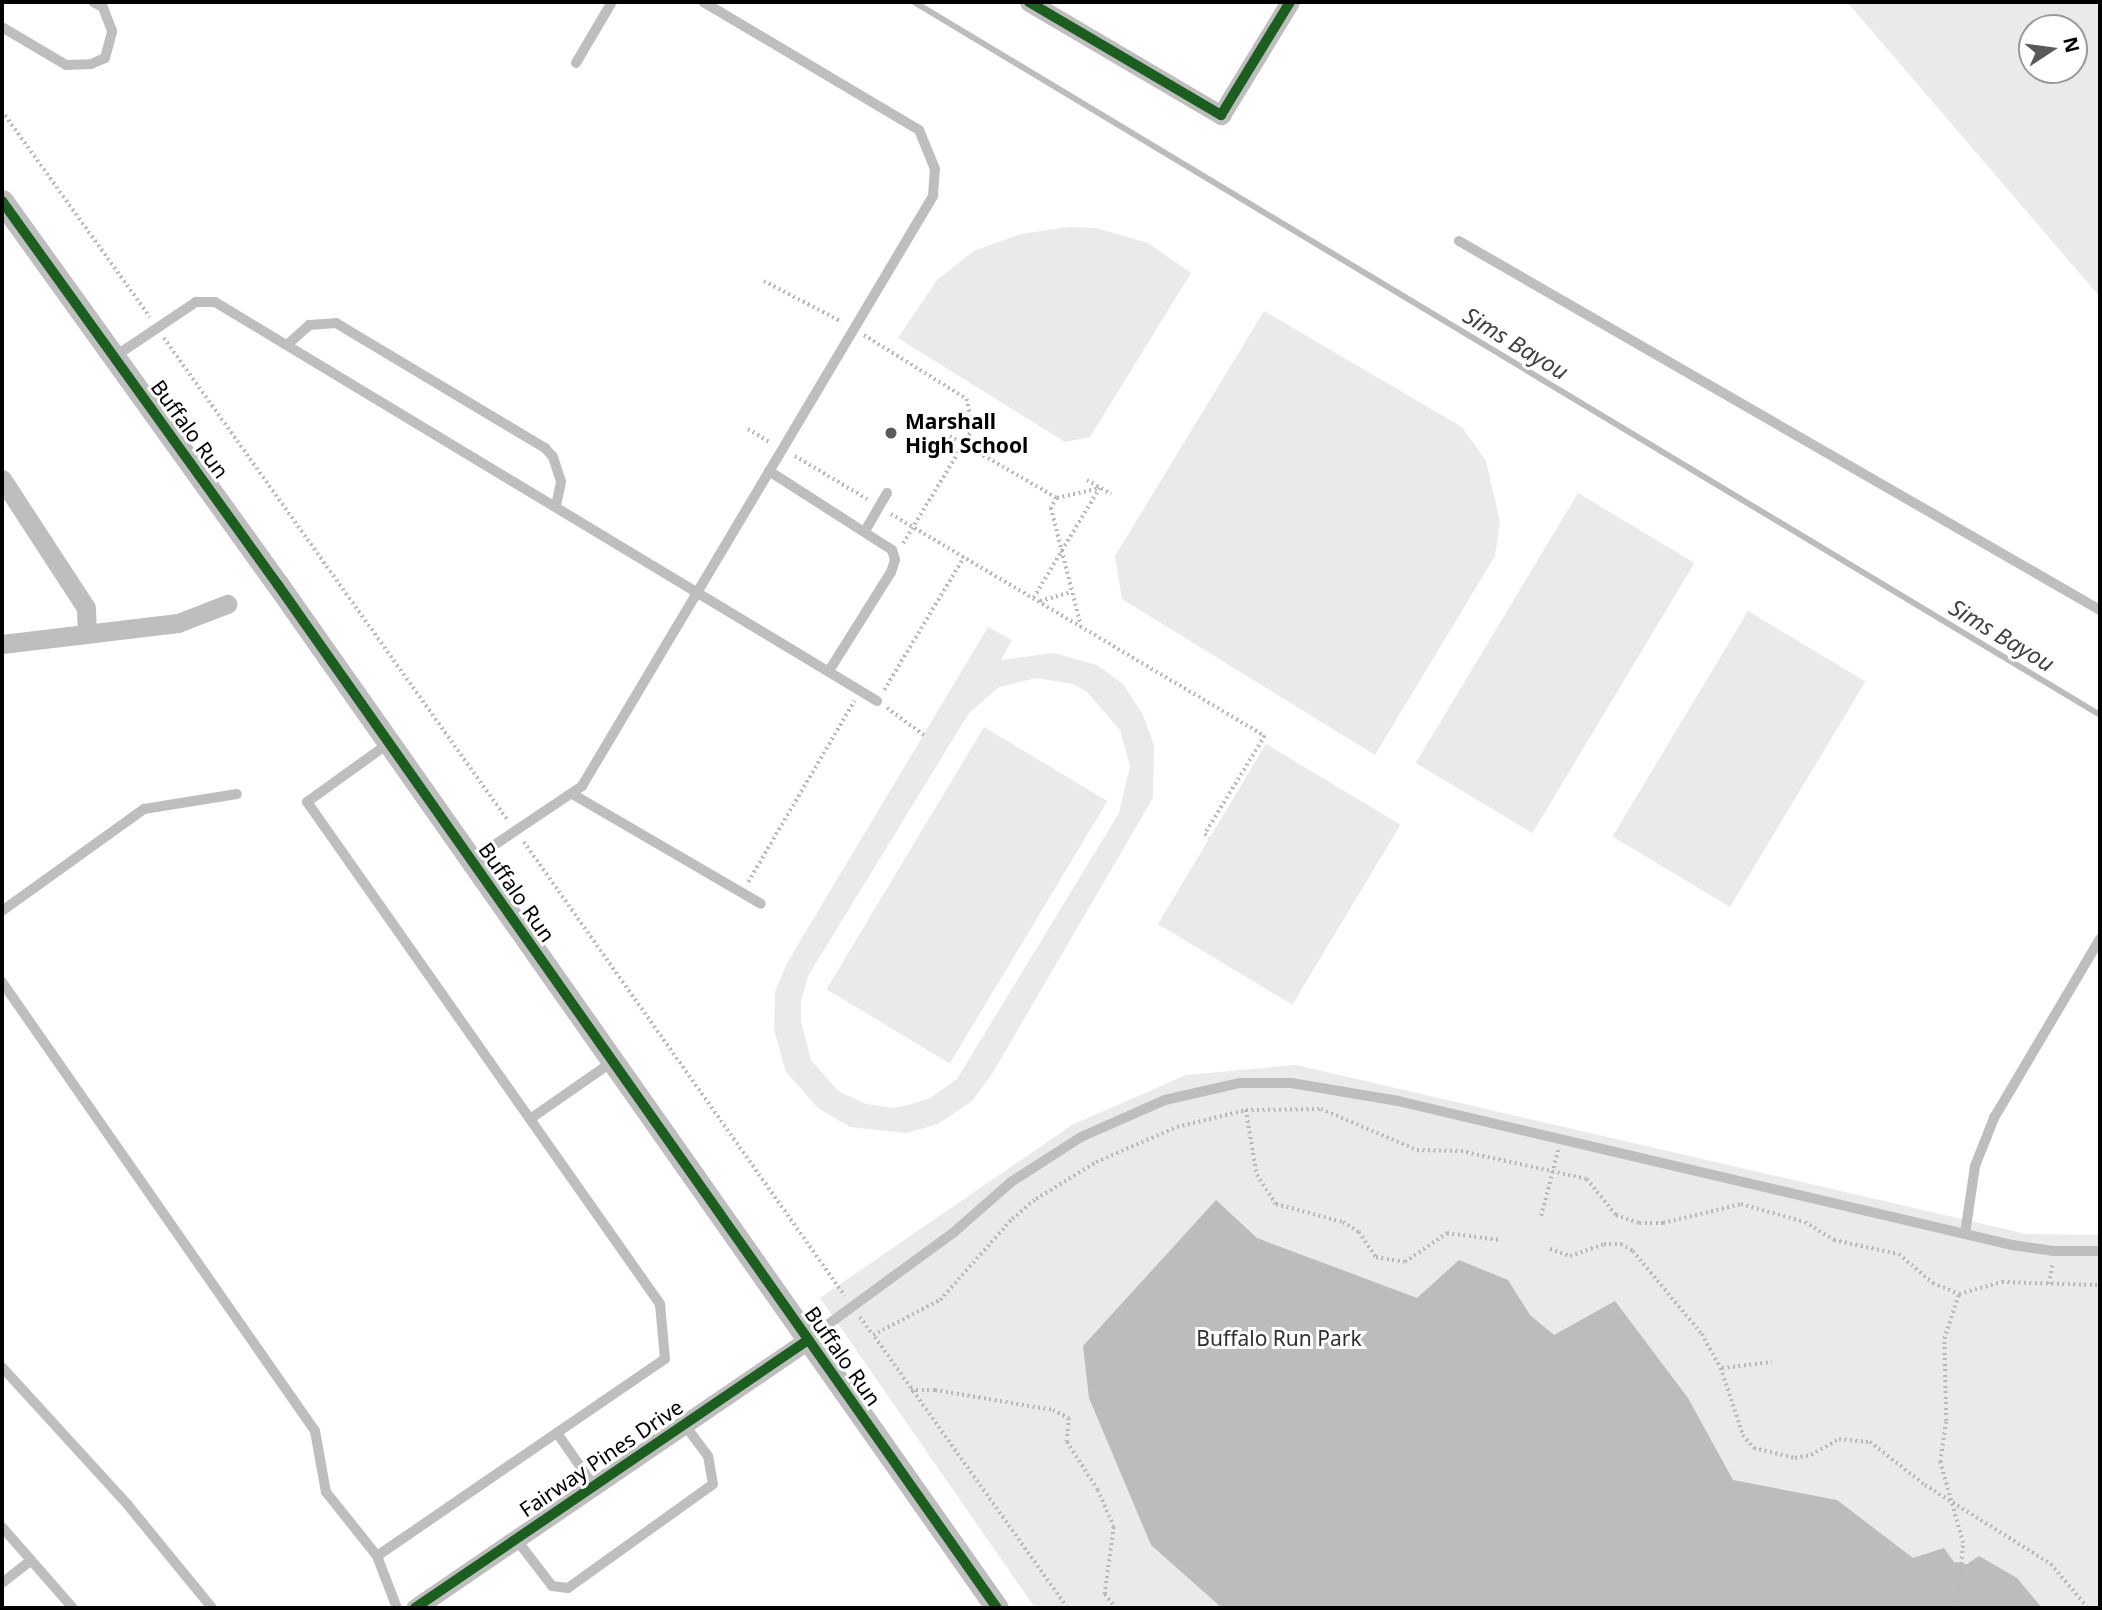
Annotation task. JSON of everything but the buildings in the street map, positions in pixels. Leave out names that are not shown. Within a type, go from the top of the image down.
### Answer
[{"type":"street","points":[[1029,2],[1221,115],[1290,2]]},
{"type":"street","name":"Buffalo Run","points":[[2,201],[389,743],[998,1608]]},
{"type":"street","points":[[2,479],[86,608],[87,633]]},
{"type":"street","points":[[2,645],[178,623],[227,604]]},
{"type":"street","name":"Fairway Pines Drive","points":[[415,1608],[808,1340]]},
{"type":"lane","points":[[2,27],[66,65],[91,64],[105,58],[112,31],[103,7],[96,2]]},
{"type":"lane","points":[[576,63],[612,2]]},
{"type":"lane","points":[[471,860],[574,795],[933,196],[935,169],[927,143],[907,123],[703,2]]},
{"type":"lane","points":[[1459,241],[2100,610]]},
{"type":"lane","points":[[114,358],[157,328],[206,300],[287,345],[556,505],[877,701]]},
{"type":"lane","points":[[287,345],[309,325],[336,323],[533,441],[553,457],[561,482],[556,505]]},
{"type":"lane","points":[[769,471],[892,550],[895,560],[891,572],[829,671]]},
{"type":"lane","points":[[865,531],[887,493]]},
{"type":"lane","points":[[377,1556],[666,1359],[660,1304],[307,802],[389,743]]},
{"type":"lane","points":[[2,911],[144,809],[237,794]]},
{"type":"lane","points":[[574,795],[761,904]]},
{"type":"lane","points":[[1965,1234],[1975,1166],[1994,1118],[2100,939]]},
{"type":"lane","points":[[2,982],[315,1431],[326,1492],[377,1556],[397,1608]]},
{"type":"lane","points":[[530,1119],[613,1062]]},
{"type":"lane","points":[[808,1340],[953,1233],[1011,1182],[1081,1137],[1165,1100],[1240,1083],[1291,1083],[1398,1101],[1965,1234],[2053,1251],[2100,1251]]},
{"type":"lane","points":[[2,1367],[127,1504],[212,1608]]},
{"type":"lane","points":[[516,1539],[552,1586],[568,1588],[713,1484],[708,1457],[684,1424]]},
{"type":"lane","points":[[557,1433],[594,1486]]},
{"type":"lane","points":[[2,1527],[73,1608]]},
{"type":"lane","points":[[2,1583],[30,1560]]},
{"type":"path","points":[[2,111],[1067,1608]]},
{"type":"path","points":[[764,281],[854,329],[967,399],[973,429],[902,546],[892,550]]},
{"type":"path","points":[[748,429],[1265,736],[1205,834],[1209,838]]},
{"type":"path","points":[[950,436],[1057,498],[1100,488]]},
{"type":"path","points":[[1087,480],[1111,494]]},
{"type":"path","points":[[1034,598],[1100,488]]},
{"type":"path","points":[[1057,498],[1051,508],[1081,626]]},
{"type":"path","points":[[924,735],[877,701],[964,557]]},
{"type":"path","points":[[1039,601],[1072,592]]},
{"type":"path","points":[[742,893],[860,690]]},
{"type":"path","points":[[873,1335],[940,1300],[1012,1219],[1096,1162],[1177,1127],[1246,1110],[1321,1109],[1417,1150],[1461,1151],[1587,1179],[1616,1214],[1639,1223],[1663,1223],[1741,1204],[1805,1223],[1834,1240],[1899,1254],[1933,1283],[1959,1294],[2002,1282],[2100,1284]]},
{"type":"path","points":[[1246,1110],[1257,1175],[1276,1204],[1343,1222],[1359,1232],[1376,1256],[1405,1262],[1447,1233],[1500,1240]]},
{"type":"path","points":[[1541,1216],[1560,1139]]},
{"type":"path","points":[[1550,1249],[1570,1256],[1604,1244],[1621,1244],[1633,1251],[1671,1293],[1721,1368],[1743,1434],[1754,1448],[1795,1458],[1811,1455],[1839,1439],[1870,1442],[1924,1485],[2051,1564],[2088,1608]]},
{"type":"path","points":[[2049,1284],[2053,1251]]},
{"type":"path","points":[[1956,1608],[1963,1544],[1940,1462],[1946,1422],[1942,1360],[1944,1339],[1959,1294]]},
{"type":"path","points":[[1721,1368],[1772,1362]]},
{"type":"path","points":[[911,1390],[935,1390],[1053,1410],[1069,1418],[1067,1442],[1098,1490],[1114,1527],[1105,1594],[1116,1608]]},
{"type":"green space","points":[[1847,2],[2100,2],[2100,297]]},
{"type":"green space","points":[[1069,227],[1096,228],[1148,243],[1191,273],[1090,437],[1065,442],[898,338],[937,280],[974,251],[1021,234]]},
{"type":"green space","points":[[1264,311],[1462,427],[1486,461],[1500,522],[1495,556],[1375,755],[1122,599],[1115,556]]},
{"type":"green space","points":[[1578,493],[1695,563],[1532,833],[1416,763]]},
{"type":"green space","points":[[1748,611],[1865,682],[1730,907],[1613,836]]},
{"type":"green space","points":[[988,627],[1012,640],[1001,660],[1054,653],[1097,665],[1123,684],[1143,715],[1154,745],[1153,798],[992,1074],[972,1101],[938,1124],[906,1133],[850,1127],[818,1108],[786,1072],[774,1030],[775,992],[787,963]],"holes":[[[1036,678],[1073,684],[1087,692],[1120,730],[1130,766],[1119,813],[957,1079],[930,1098],[894,1108],[866,1104],[838,1091],[811,1060],[801,1021],[801,1001],[808,976],[969,713],[999,687]]]},
{"type":"green space","points":[[984,727],[1107,801],[950,1063],[826,989]]},
{"type":"green space","points":[[1266,744],[1401,825],[1292,1005],[1158,924]]},
{"type":"green space","name":"Buffalo Run Park","points":[[1296,1065],[2026,1234],[2100,1235],[2100,1608],[1035,1608],[820,1298],[1072,1125],[1186,1075]]},
{"type":"shaded area","points":[[1216,1200],[1257,1238],[1417,1298],[1459,1260],[1508,1280],[1530,1315],[1554,1335],[1615,1301],[1688,1398],[1733,1480],[1837,1500],[1913,1558],[1944,1548],[1954,1562],[1967,1564],[1979,1556],[2017,1578],[2042,1608],[1222,1608],[1151,1545],[1089,1398],[1083,1346]]},
{"type":"waterway","name":"Sims Bayou","points":[[914,2],[2100,715]]},
{"type":"cycle path","points":[[1029,2],[1221,115],[1290,2]]},
{"type":"cycle path","points":[[2,201],[278,585],[997,1608]]},
{"type":"cycle path","points":[[415,1608],[808,1340]]},
{"type":"place","name":"Marshall High School","points":[[891,433]]}]
